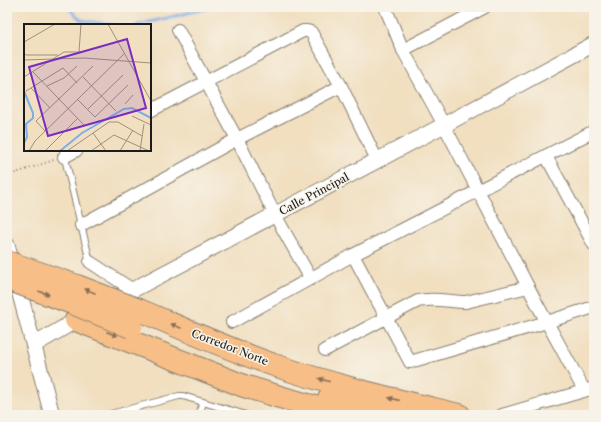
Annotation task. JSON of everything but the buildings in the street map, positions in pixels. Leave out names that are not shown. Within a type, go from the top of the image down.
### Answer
[{"type":"highway","name":"Corredor Norte","points":[[7,262],[77,286],[189,351],[271,382],[387,415]]},
{"type":"highway","name":"Corredor Norte","points":[[7,279],[72,303],[135,319]]},
{"type":"highway","points":[[76,320],[244,386],[280,397],[355,405]]},
{"type":"highway","name":"Corredor Norte","points":[[355,405],[459,415]]},
{"type":"street","points":[[385,7],[403,50],[444,125],[528,287],[547,322],[589,389],[502,415]]},
{"type":"street","points":[[403,50],[485,7]]},
{"type":"street","points":[[178,30],[237,139],[275,215],[311,279]]},
{"type":"street","points":[[151,110],[307,30],[311,32],[341,86],[377,160]]},
{"type":"street","name":"Calle Principal","points":[[34,345],[76,320],[594,44]]},
{"type":"street","points":[[81,225],[237,139],[341,86]]},
{"type":"street","points":[[232,322],[353,255],[594,131]]},
{"type":"street","points":[[546,156],[594,245]]},
{"type":"street","points":[[7,245],[52,415]]},
{"type":"street","points":[[353,255],[410,362],[594,307]]},
{"type":"street","points":[[90,262],[134,290]]},
{"type":"street","points":[[325,350],[418,301],[426,299],[466,302],[528,287]]},
{"type":"lane","points":[[64,153],[90,262]]},
{"type":"lane","points":[[107,415],[179,396],[246,415]]},
{"type":"lane","points":[[199,415],[202,402]]},
{"type":"path","points":[[7,176],[64,153]]},
{"type":"waterway","points":[[67,7],[81,20],[107,24]]},
{"type":"waterway","points":[[141,24],[213,7]]}]
